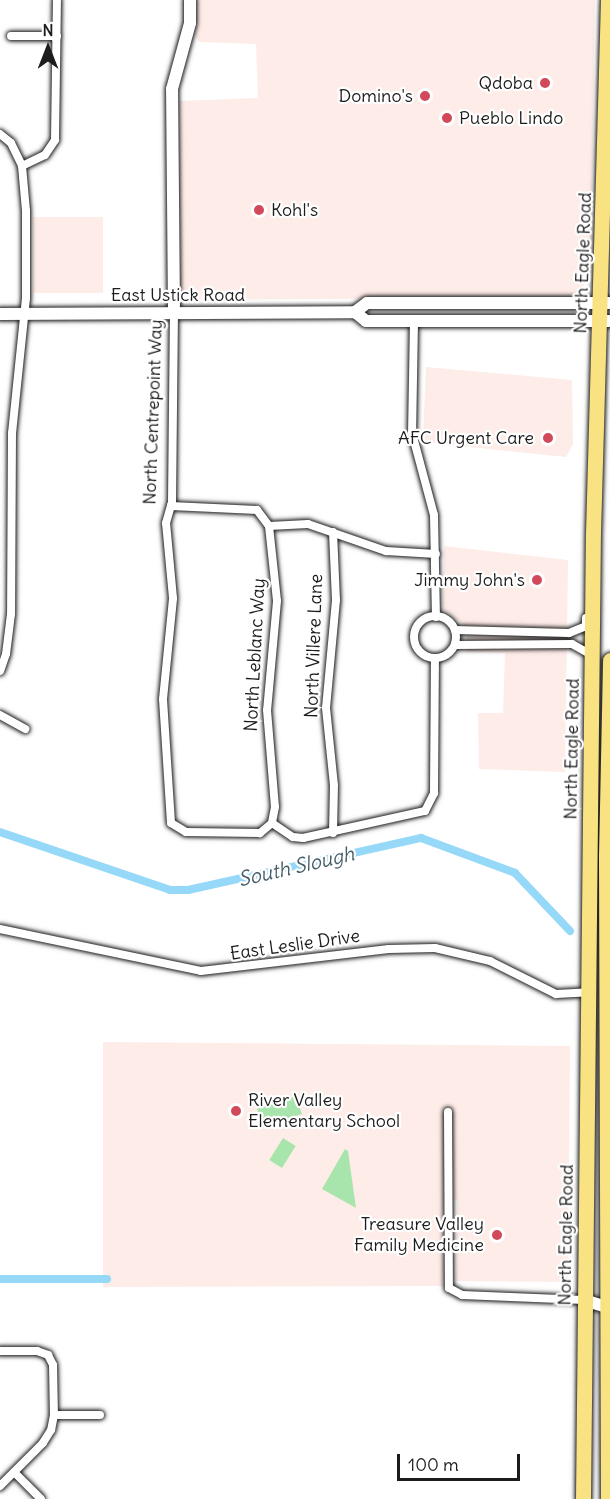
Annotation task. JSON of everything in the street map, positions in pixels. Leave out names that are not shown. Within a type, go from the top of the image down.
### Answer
[{"type":"highway","name":"North Eagle Road","points":[[583,1499],[591,733],[594,656],[593,533],[605,321],[608,0]]},
{"type":"highway","points":[[594,656],[600,660],[600,717],[608,722]]},
{"type":"highway","name":"North Eagle Road","points":[[608,1499],[606,855],[610,660]]},
{"type":"highway","points":[[591,733],[600,744],[599,846],[606,855]]},
{"type":"main road","name":"North Centrepoint Way","points":[[174,313],[172,89],[190,23],[189,0]]},
{"type":"main road","name":"East Ustick Road","points":[[0,314],[355,312],[367,303],[605,303]]},
{"type":"main road","name":"East Ustick Road","points":[[355,312],[366,321],[605,321]]},
{"type":"main road","points":[[584,1300],[609,1304]]},
{"type":"street","points":[[22,166],[45,154],[55,140],[57,0]]},
{"type":"street","points":[[11,36],[57,36]]},
{"type":"street","points":[[0,134],[11,143],[22,166],[26,211],[26,314],[12,433],[11,614],[6,654],[0,671]]},
{"type":"street","name":"North Centrepoint Way","points":[[174,313],[171,506],[165,540],[173,598],[163,710],[173,826],[186,832],[260,833],[272,823]]},
{"type":"street","points":[[414,321],[412,433],[434,515],[436,616]]},
{"type":"street","points":[[171,506],[257,510],[269,526],[308,524],[387,551],[436,554]]},
{"type":"street","name":"North Leblanc Way","points":[[269,526],[277,601],[267,710],[275,807],[272,823]]},
{"type":"street","name":"North Villere Lane","points":[[333,532],[336,610],[326,708],[334,785],[333,833]]},
{"type":"street","points":[[455,630],[579,631],[586,626],[586,552],[593,533]]},
{"type":"street","points":[[436,616],[450,622],[455,630],[455,645],[448,654],[435,658],[418,650],[414,636],[419,623],[436,616]]},
{"type":"street","points":[[455,645],[572,644],[594,656]]},
{"type":"street","points":[[272,823],[293,837],[333,833],[404,818],[430,806],[434,793],[435,658]]},
{"type":"street","points":[[0,715],[25,729]]},
{"type":"street","name":"East Leslie Drive","points":[[0,929],[201,971],[389,949],[435,948],[490,961],[556,994],[589,992]]},
{"type":"street","points":[[448,1112],[449,1288],[462,1295],[584,1300]]},
{"type":"street","points":[[0,1351],[37,1351],[48,1355],[53,1365],[54,1415],[51,1430],[43,1443],[0,1486]]},
{"type":"street","points":[[54,1415],[100,1415]]},
{"type":"street","points":[[14,1472],[41,1499]]},
{"type":"shaded area","points":[[197,0],[595,0],[591,275],[575,297],[189,300],[181,289],[179,101],[258,98],[256,44],[199,42],[195,36]]},
{"type":"shaded area","points":[[33,217],[103,217],[103,293],[33,293]]},
{"type":"shaded area","points":[[426,367],[572,380],[573,444],[566,457],[423,442]]},
{"type":"shaded area","points":[[444,546],[568,560],[565,772],[479,769],[478,713],[503,713],[505,653],[467,652],[467,627],[443,609]]},
{"type":"shaded area","name":"River Valley Elementary School","points":[[103,1042],[570,1046],[568,1282],[456,1281],[457,1200],[443,1199],[442,1286],[103,1287]]},
{"type":"green space","points":[[296,1096],[302,1114],[263,1127],[257,1109]]},
{"type":"green space","points":[[283,1138],[296,1146],[282,1168],[269,1160]]},
{"type":"green space","points":[[345,1149],[348,1151],[356,1208],[322,1189]]},
{"type":"waterway","name":"South Slough","points":[[0,832],[170,890],[188,890],[421,838],[515,873],[570,931]]},
{"type":"waterway","points":[[0,1279],[107,1279]]},
{"type":"place","name":"Qdoba","points":[[545,83]]},
{"type":"place","name":"Domino's","points":[[425,96]]},
{"type":"place","name":"Pueblo Lindo","points":[[447,118]]},
{"type":"place","name":"Kohl's","points":[[259,210]]},
{"type":"place","name":"AFC Urgent Care","points":[[548,438]]},
{"type":"place","name":"Jimmy John's","points":[[537,580]]},
{"type":"place","name":"River Valley Elementary School","points":[[236,1111]]},
{"type":"place","name":"Treasure Valley Family Medicine","points":[[497,1235]]}]
